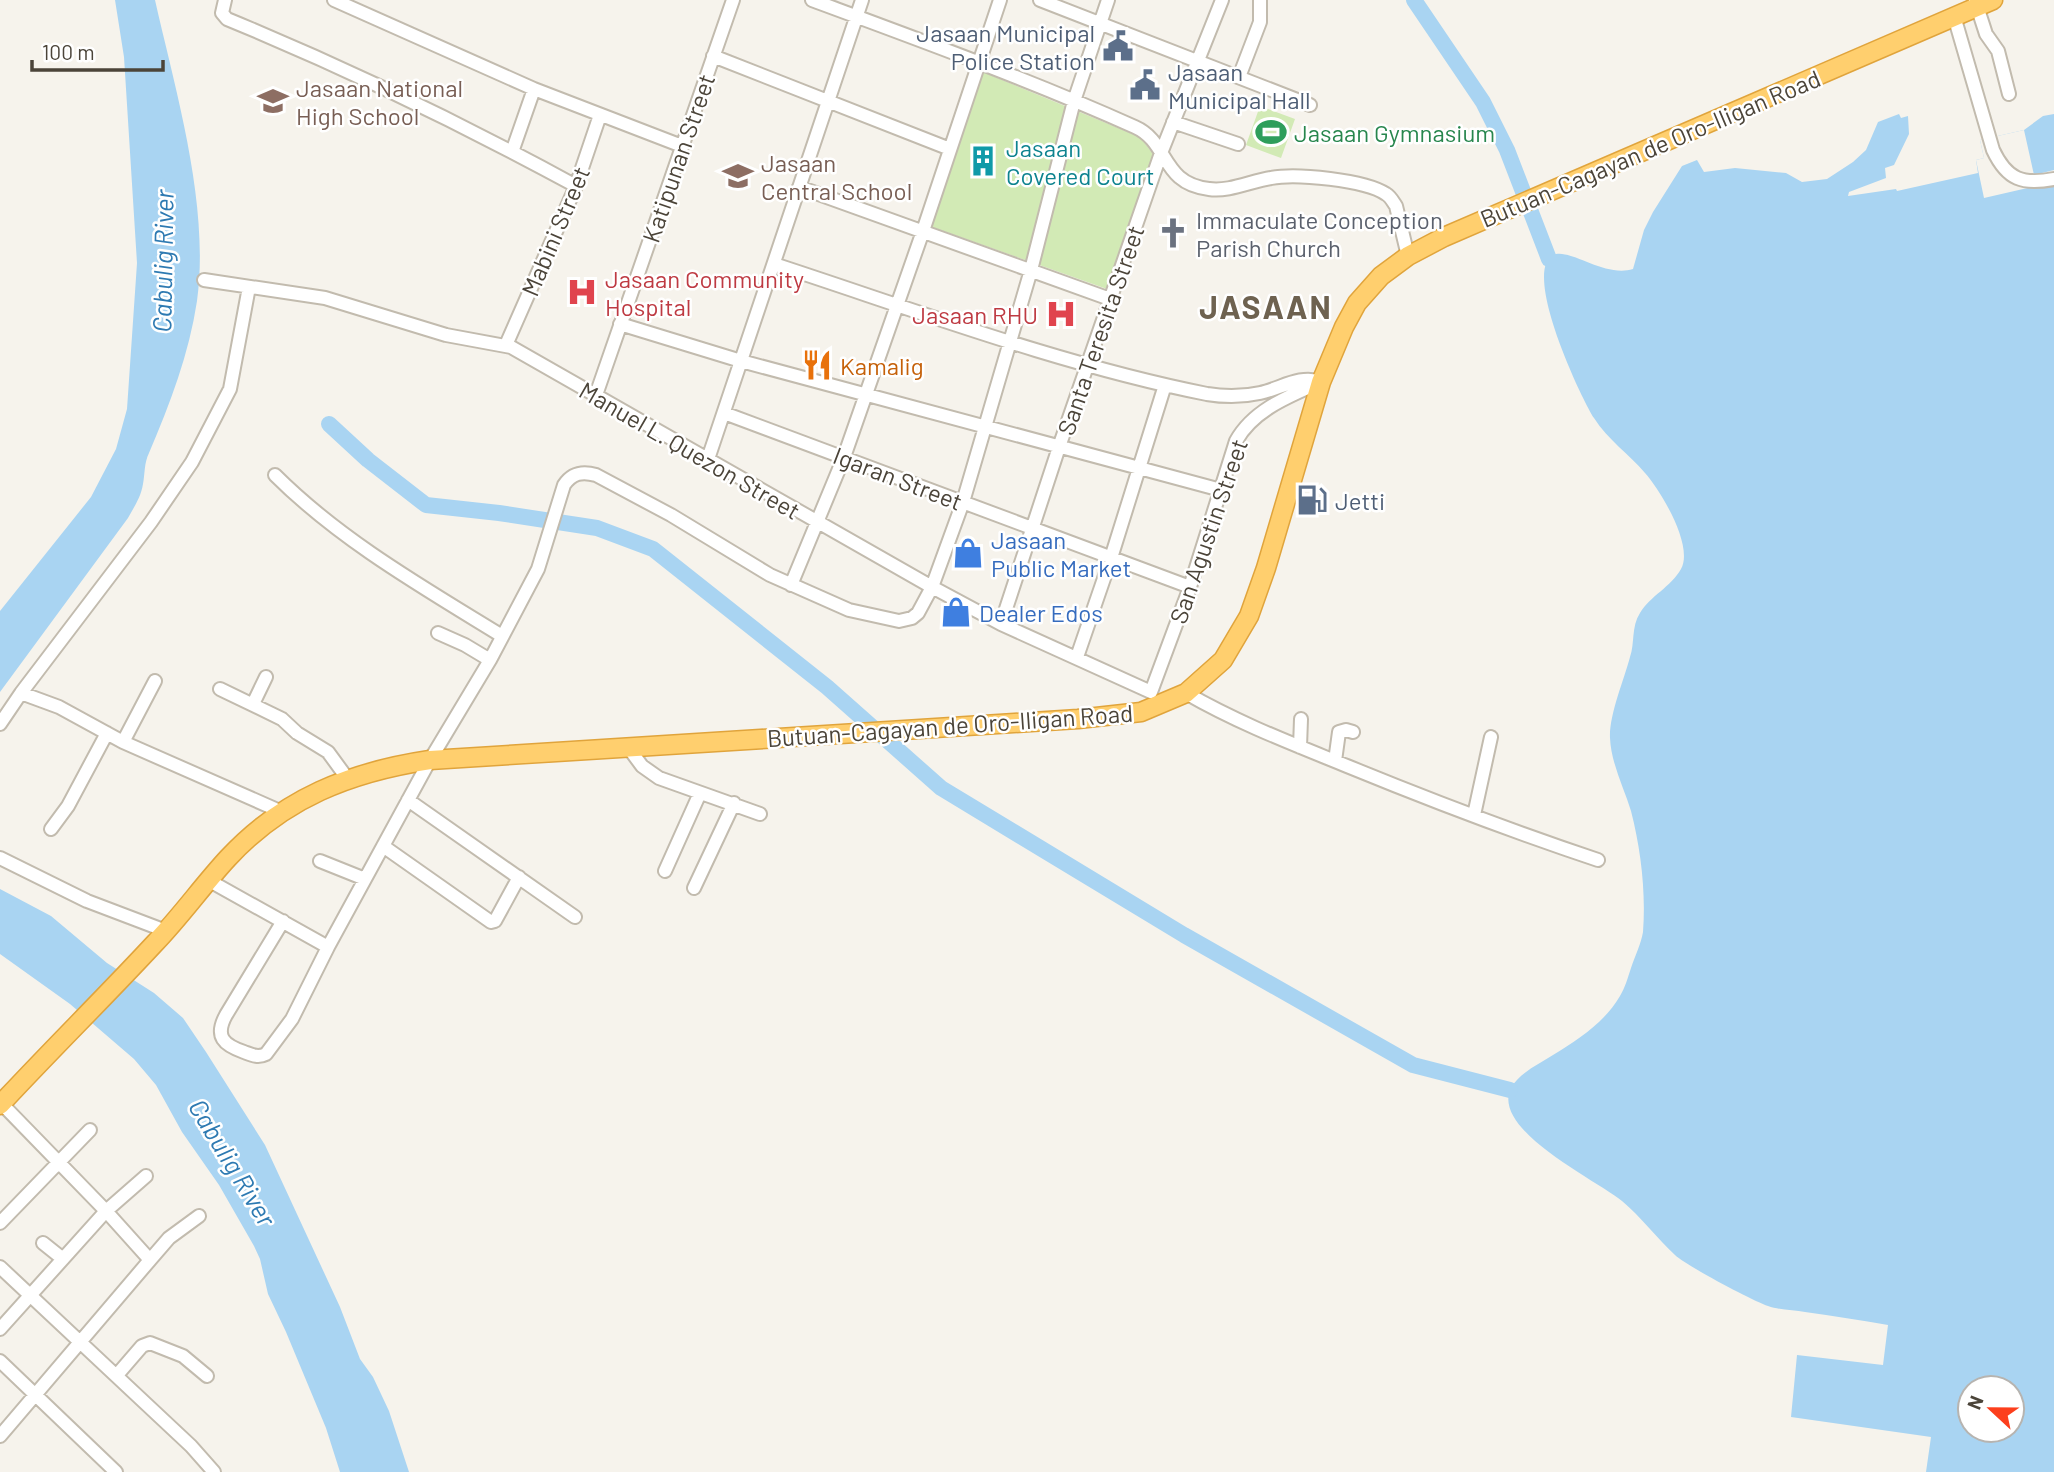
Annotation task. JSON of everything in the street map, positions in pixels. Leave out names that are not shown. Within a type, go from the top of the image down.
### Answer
[{"type":"highway","name":"Butuan-Cagayan de Oro-Iligan Road","points":[[1,1104],[161,937],[248,837],[317,791],[347,778],[396,765],[430,760],[1126,715],[1154,700],[1186,693],[1223,660],[1249,616],[1333,348],[1357,303],[1381,276],[1408,256],[1444,237],[1562,188],[1981,2]]},
{"type":"street","points":[[225,0],[222,13],[227,19],[362,77],[576,186]]},
{"type":"street","points":[[334,0],[534,89],[682,146]]},
{"type":"street","name":"Katipunan Street","points":[[596,395],[733,0]]},
{"type":"street","points":[[812,0],[1138,128],[1155,142],[1172,172],[1207,189],[1232,187],[1288,175],[1378,190],[1392,199],[1396,206],[1408,256]]},
{"type":"street","points":[[708,459],[862,0]]},
{"type":"street","points":[[792,585],[844,457],[1000,0]]},
{"type":"street","points":[[1040,0],[1310,105]]},
{"type":"street","points":[[283,921],[223,1021],[222,1037],[228,1046],[256,1056],[266,1054],[292,1019],[408,800],[490,660],[538,569],[568,480],[579,473],[596,475],[671,515],[770,575],[849,610],[899,621],[912,618],[918,613],[932,587],[963,502],[1031,270],[1074,101],[1108,0]]},
{"type":"street","name":"Santa Teresita Street","points":[[1001,624],[1161,153],[1222,0]]},
{"type":"street","points":[[1238,77],[1260,22],[1261,0]]},
{"type":"street","points":[[1981,2],[1986,34],[1998,51],[2009,94]]},
{"type":"street","points":[[1954,16],[1989,138],[2001,167],[2033,183],[2054,179]]},
{"type":"street","points":[[713,56],[950,149]]},
{"type":"street","points":[[512,152],[534,89]]},
{"type":"street","name":"Mabini Street","points":[[506,345],[576,186],[600,115]]},
{"type":"street","points":[[1173,122],[1238,144]]},
{"type":"street","points":[[799,187],[1110,299]]},
{"type":"street","points":[[774,264],[1010,341],[1165,385],[1218,396],[1235,396],[1262,393],[1306,379],[1321,382]]},
{"type":"street","name":"Manuel L. Quezon Street","points":[[204,279],[325,298],[459,339],[506,345],[932,587],[1001,624],[1077,657],[1154,700]]},
{"type":"street","points":[[0,724],[21,692],[151,522],[192,462],[230,389],[249,287]]},
{"type":"street","points":[[620,324],[741,361],[1221,490]]},
{"type":"street","name":"San Agustin Street","points":[[1154,700],[1236,441],[1243,428],[1257,415],[1321,382]]},
{"type":"street","points":[[1077,657],[1165,385]]},
{"type":"street","points":[[1294,394],[1312,411]]},
{"type":"street","name":"Igaran Street","points":[[724,413],[1190,587]]},
{"type":"street","points":[[275,475],[290,490],[355,540],[502,636]]},
{"type":"street","points":[[438,633],[490,660]]},
{"type":"street","points":[[253,704],[266,677]]},
{"type":"street","points":[[123,741],[155,681]]},
{"type":"street","points":[[220,689],[282,719],[297,733],[328,752],[347,778]]},
{"type":"street","points":[[21,692],[59,707],[123,741],[282,812]]},
{"type":"street","points":[[1186,693],[1236,720],[1300,747],[1526,836],[1598,860]]},
{"type":"street","points":[[1300,747],[1301,719]]},
{"type":"street","points":[[1335,761],[1339,732],[1353,732]]},
{"type":"street","points":[[51,828],[68,806],[107,733]]},
{"type":"street","points":[[1474,815],[1492,737]]},
{"type":"street","points":[[628,747],[645,770],[659,778],[760,814]]},
{"type":"street","points":[[665,871],[700,793]]},
{"type":"street","points":[[408,800],[575,916]]},
{"type":"street","points":[[694,888],[734,803]]},
{"type":"street","points":[[383,846],[491,922],[495,920],[519,877]]},
{"type":"street","points":[[0,858],[161,937]]},
{"type":"street","points":[[320,861],[365,879]]},
{"type":"street","points":[[208,880],[328,947]]},
{"type":"street","points":[[1,1104],[150,1260]]},
{"type":"street","points":[[0,1223],[90,1130]]},
{"type":"street","points":[[0,1329],[106,1211],[146,1176]]},
{"type":"street","points":[[0,1436],[169,1238],[199,1216]]},
{"type":"street","points":[[43,1243],[64,1259]]},
{"type":"street","points":[[0,1267],[117,1375],[191,1446],[214,1472]]},
{"type":"street","points":[[117,1375],[142,1346],[150,1343],[183,1356],[207,1376]]},
{"type":"street","points":[[0,1361],[116,1472]]},
{"type":"green space","points":[[983,72],[1140,137],[1153,154],[1107,289],[932,227]]},
{"type":"green space","name":"Jasaan Gymnasium","points":[[1260,106],[1295,119],[1281,158],[1246,145]]},
{"type":"water","name":"Cabulig River","points":[[115,0],[155,0],[181,111],[195,188],[200,264],[194,321],[171,397],[147,457],[137,502],[0,692],[0,611],[91,497],[116,449],[127,409],[137,263],[124,57]]},
{"type":"water","points":[[1899,114],[1901,118],[1908,116],[1909,134],[1894,165],[1885,168],[1886,178],[1849,192],[1848,196],[1897,191],[1978,173],[1976,160],[1984,158],[1980,140],[2024,130],[2043,116],[2054,114],[2054,1472],[1926,1472],[1931,1437],[1791,1417],[1797,1355],[1883,1365],[1888,1325],[1772,1307],[1705,1274],[1675,1255],[1622,1201],[1571,1168],[1531,1137],[1516,1121],[1509,1104],[1511,1088],[1519,1078],[1581,1036],[1614,1006],[1623,990],[1641,941],[1644,902],[1638,841],[1613,757],[1610,729],[1631,652],[1637,618],[1649,601],[1677,575],[1684,559],[1680,533],[1659,492],[1645,473],[1600,426],[1577,386],[1549,308],[1544,285],[1545,266],[1553,255],[1560,254],[1611,269],[1633,269],[1644,230],[1653,212],[1682,166],[1697,160],[1704,172],[1735,168],[1786,173],[1802,182],[1827,179],[1866,150],[1878,122]]},
{"type":"water","name":"Cabulig River","points":[[0,889],[51,916],[107,963],[154,993],[183,1018],[265,1145],[340,1307],[360,1359],[373,1377],[389,1411],[409,1472],[340,1472],[326,1428],[268,1294],[260,1259],[219,1185],[182,1132],[156,1085],[134,1059],[70,1004],[0,954]]},
{"type":"pier","points":[[2024,130],[2034,175],[2054,170],[2054,182],[1984,198],[1976,160],[1984,158],[1980,140]]},
{"type":"waterway","points":[[1414,0],[1483,102],[1507,150],[1549,259]]},
{"type":"waterway","points":[[329,424],[368,460],[426,505],[597,528],[653,549],[827,687],[941,788],[1184,935],[1413,1065],[1510,1090]]},
{"type":"place","name":"Jasaan Municipal Police Station","points":[[1118,46]]},
{"type":"place","name":"Jasaan Municipal Hall","points":[[1145,85]]},
{"type":"place","name":"Jasaan National High School","points":[[273,101]]},
{"type":"place","name":"Jasaan Gymnasium","points":[[1271,132]]},
{"type":"place","name":"Jasaan Covered Court","points":[[983,161]]},
{"type":"place","name":"Jasaan Central School","points":[[738,176]]},
{"type":"place","name":"Immaculate Conception Parish Church","points":[[1173,233]]},
{"type":"place","name":"Jasaan Community Hospital","points":[[582,292]]},
{"type":"place","name":"Jasaan RHU","points":[[1061,314]]},
{"type":"place","name":"Kamalig","points":[[817,365]]},
{"type":"place","name":"Jetti","points":[[1312,500]]},
{"type":"place","name":"Jasaan Public Market","points":[[968,553]]},
{"type":"place","name":"Dealer Edos","points":[[956,612]]},
{"type":"district","name":"JASAAN","points":[[1266,306]]}]
